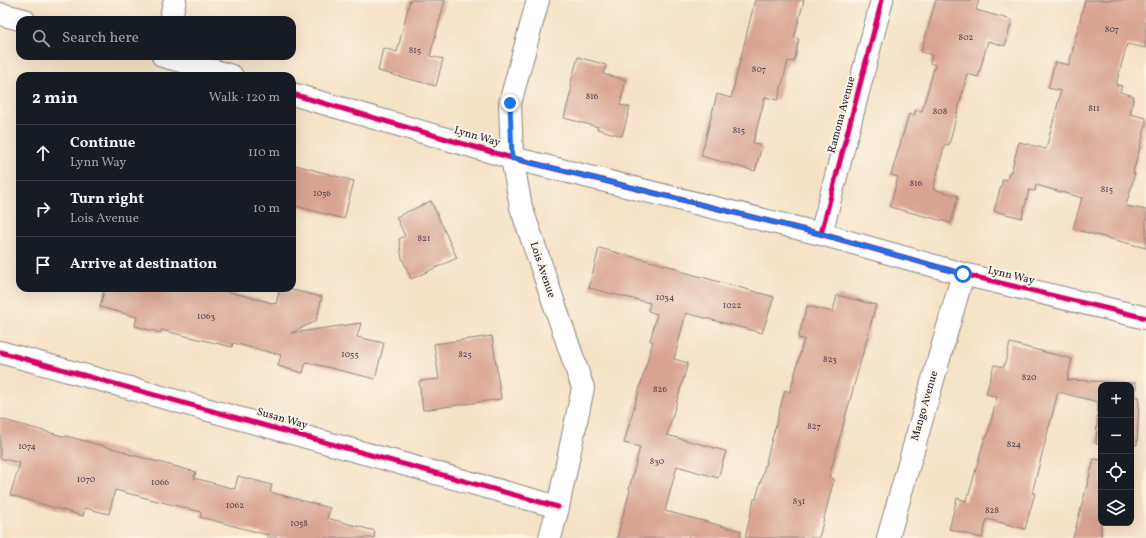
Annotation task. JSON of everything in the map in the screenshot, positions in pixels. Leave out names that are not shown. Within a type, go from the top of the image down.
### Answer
[{"type":"street","points":[[171,16],[175,0]]},
{"type":"street","name":"Lois Avenue","points":[[538,0],[510,103],[512,158],[521,207],[583,388],[550,538]]},
{"type":"street","name":"Ramona Avenue","points":[[821,234],[882,0]]},
{"type":"street","points":[[0,14],[16,18]]},
{"type":"street","points":[[177,60],[218,72]]},
{"type":"street","name":"Lynn Way","points":[[296,95],[512,158],[821,234],[963,274],[1146,318]]},
{"type":"street","name":"Mango Avenue","points":[[888,538],[963,274]]},
{"type":"street","name":"Susan Way","points":[[0,352],[558,506]]},
{"type":"building","points":[[410,0],[445,0],[430,56],[443,59],[436,86],[378,71],[383,48],[397,52]]},
{"type":"building","points":[[755,0],[804,0],[794,38],[799,39],[794,62],[788,61],[778,100],[765,97],[753,143],[762,146],[755,171],[701,156],[717,94],[731,98]]},
{"type":"building","points":[[936,0],[979,0],[976,10],[1012,20],[1005,46],[988,41],[978,77],[967,74],[949,145],[945,144],[933,189],[958,196],[951,223],[890,207],[898,177],[891,175],[909,114],[914,115],[916,110],[922,111],[935,65],[930,63],[932,55],[921,52]]},
{"type":"building","points":[[1085,0],[1146,0],[1146,48],[1127,44],[1116,85],[1122,86],[1120,92],[1134,96],[1130,114],[1146,118],[1146,125],[1126,206],[1146,210],[1146,248],[1073,229],[1082,198],[1036,185],[1035,191],[1029,190],[1022,218],[994,211],[1003,179],[1007,180],[1009,172],[1011,172],[1019,142],[1046,149],[1061,91],[1048,88],[1055,62],[1069,65]]},
{"type":"building","points":[[578,57],[606,65],[603,74],[626,80],[620,105],[630,107],[622,136],[597,129],[598,127],[564,118],[572,87],[570,86]]},
{"type":"building","points":[[296,165],[354,181],[344,219],[296,206]]},
{"type":"building","points":[[431,201],[457,258],[411,279],[402,258],[399,239],[405,236],[396,217]]},
{"type":"building","points":[[599,248],[680,269],[680,271],[774,297],[762,333],[686,313],[674,359],[688,363],[667,435],[726,451],[718,478],[677,466],[665,511],[741,531],[740,538],[617,538],[640,447],[624,443],[653,341],[650,341],[657,314],[648,311],[650,303],[589,288]]},
{"type":"building","points":[[296,291],[322,297],[316,321],[291,333],[361,323],[357,337],[384,343],[375,379],[306,362],[303,373],[278,366],[281,355],[233,343],[232,347],[161,330],[161,333],[135,326],[137,317],[100,307],[104,292],[230,292],[276,304],[279,292]]},
{"type":"building","points":[[837,295],[876,305],[829,477],[834,479],[819,538],[745,538],[754,499],[756,499],[785,390],[790,392],[804,339],[798,338],[807,306],[833,312]]},
{"type":"building","points":[[492,336],[501,399],[423,410],[419,381],[439,379],[434,344]]},
{"type":"building","points":[[1010,343],[1072,359],[1067,380],[1113,382],[1098,382],[1098,402],[1058,392],[1032,493],[1035,493],[1025,529],[987,519],[982,538],[949,529],[957,498],[966,501],[968,493],[969,494],[985,437],[987,437],[997,397],[986,394],[994,365],[1004,367]]},
{"type":"building","points":[[1134,383],[1136,383],[1136,397],[1139,397],[1137,445],[1134,445]]},
{"type":"building","points":[[1098,402],[1098,444],[1096,444]]},
{"type":"building","points":[[0,419],[196,472],[194,478],[235,489],[238,476],[272,485],[270,492],[330,508],[327,518],[375,531],[374,538],[267,538],[268,535],[200,517],[201,512],[115,490],[109,514],[85,508],[83,516],[10,495],[20,463],[0,458]]},
{"type":"building","points":[[1094,459],[1098,460],[1098,526],[1101,526],[1101,538],[1073,538]]},
{"type":"cycle path","points":[[821,234],[882,0]]},
{"type":"cycle path","points":[[296,95],[512,158],[821,234],[963,274],[1146,318]]},
{"type":"cycle path","points":[[0,352],[558,507]]},
{"type":"route","points":[[510,103],[512,158],[821,234],[963,274]]}]
